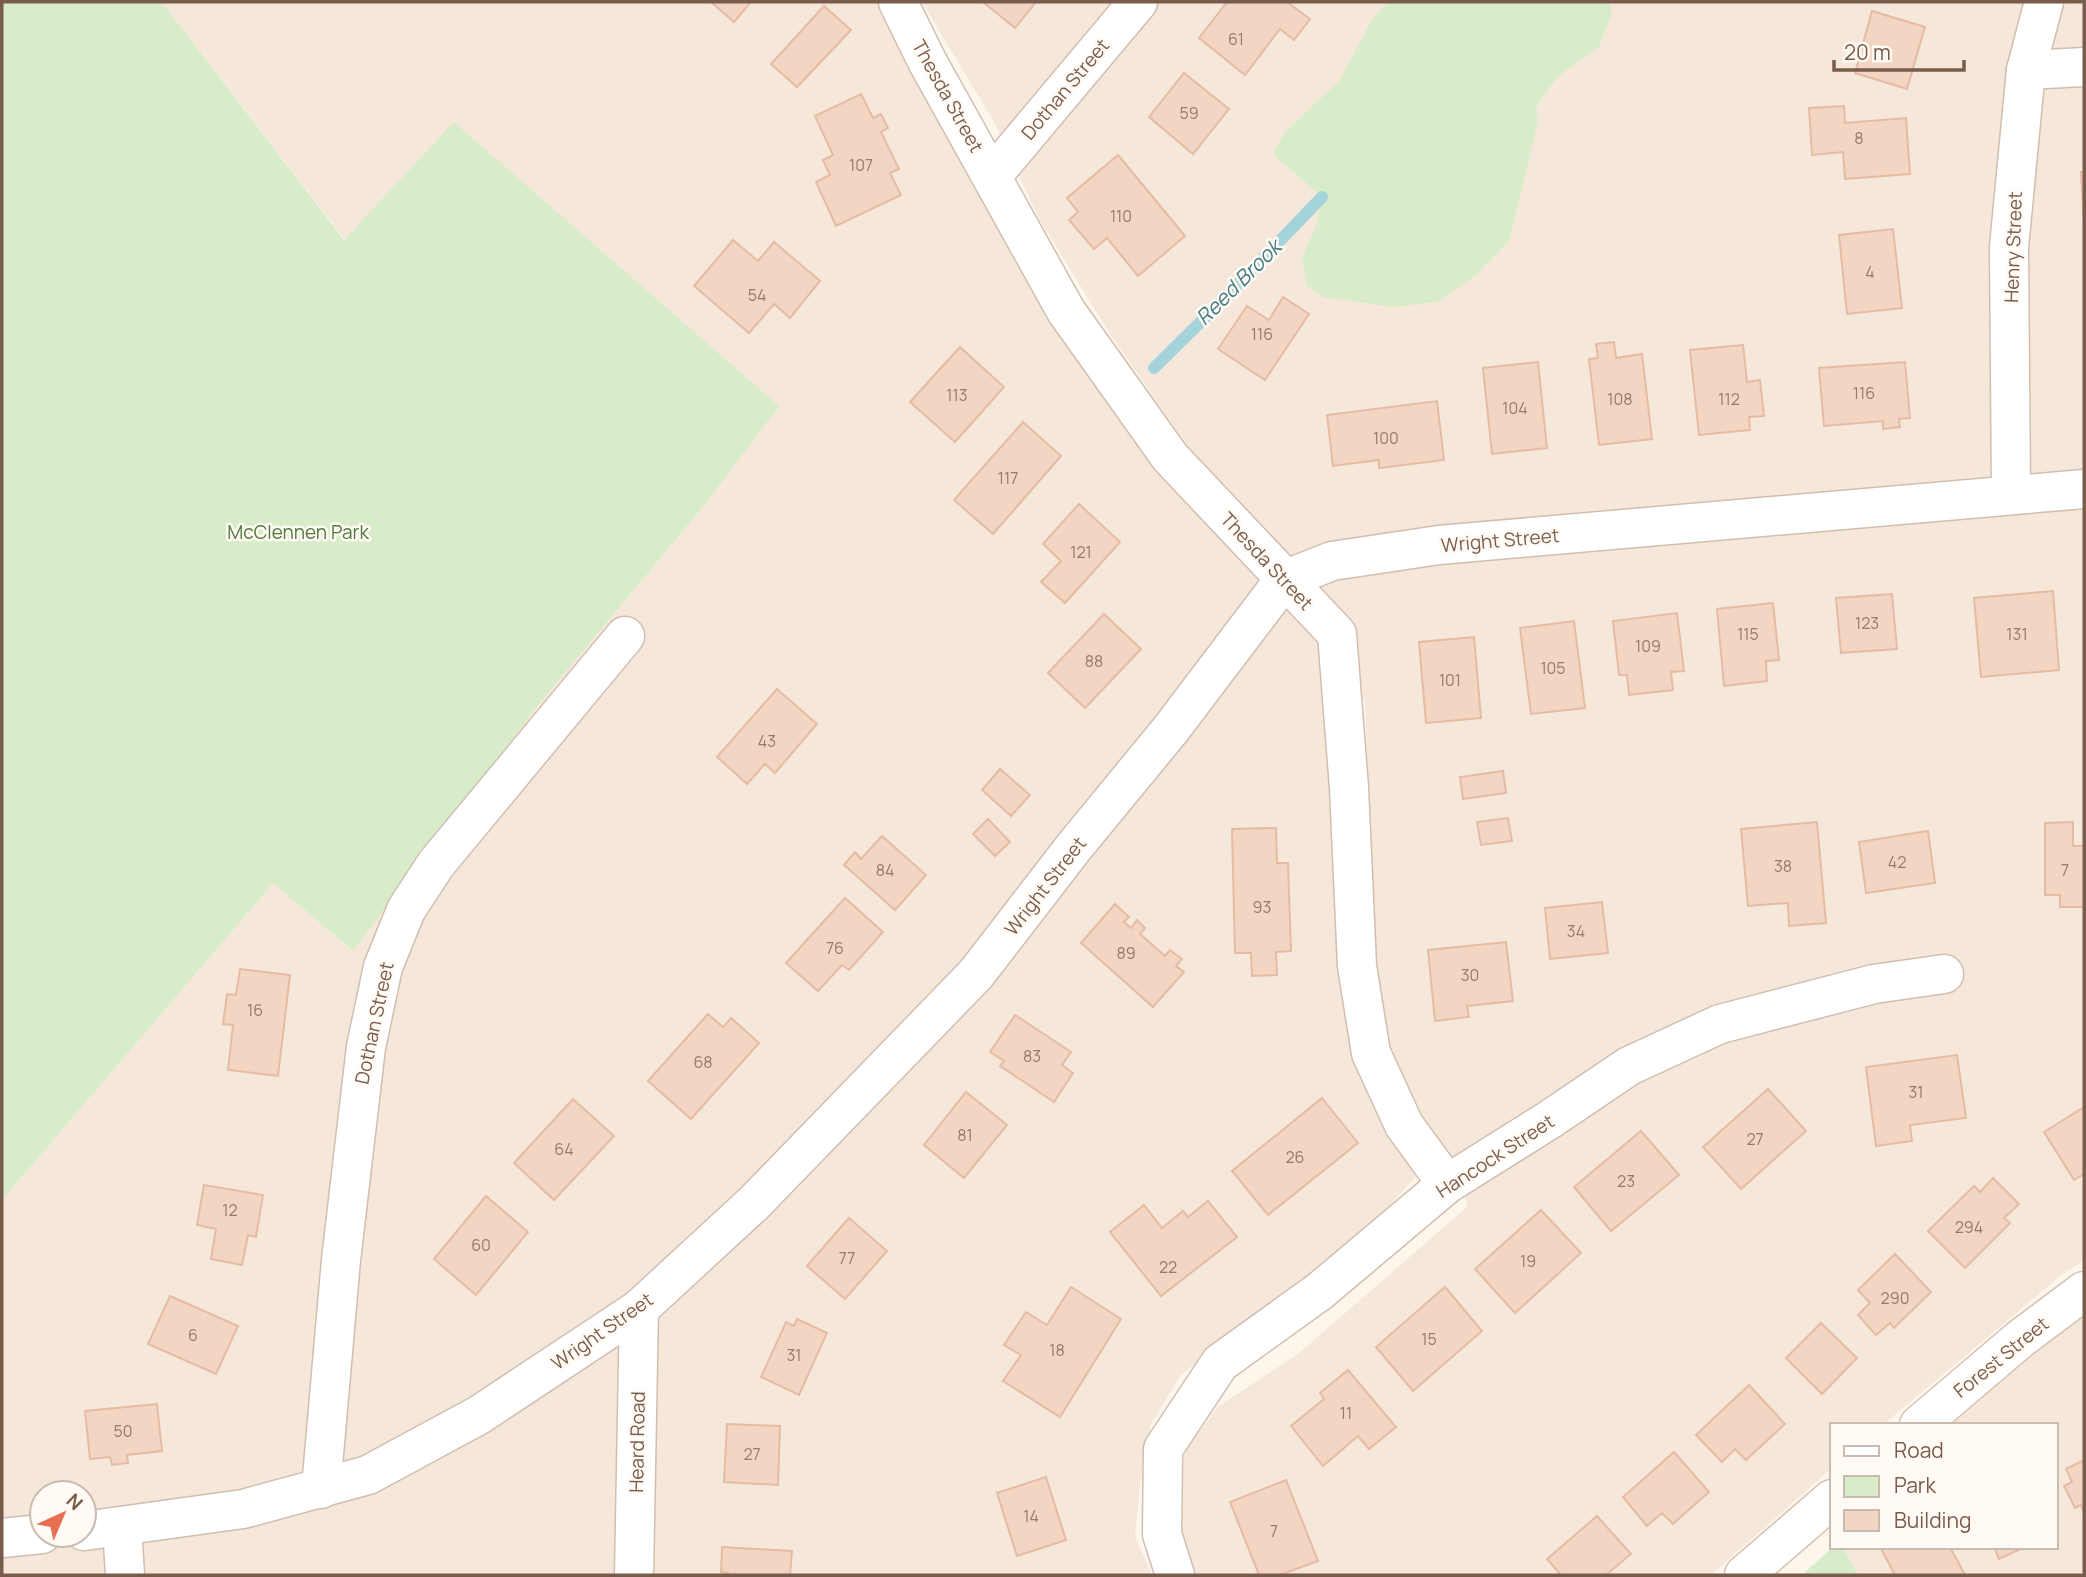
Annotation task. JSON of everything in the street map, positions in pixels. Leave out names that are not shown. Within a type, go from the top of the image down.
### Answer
[{"type":"street","name":"Thesda Street","points":[[898,2],[927,61],[1066,311],[1170,457],[1337,634],[1349,788],[1357,966],[1371,1053],[1404,1125],[1447,1184]]},
{"type":"street","name":"Dothan Street","points":[[992,176],[1138,2]]},
{"type":"street","name":"Henry Street","points":[[2011,495],[2010,247],[2026,70],[2044,2]]},
{"type":"street","points":[[2026,70],[2084,67]]},
{"type":"street","name":"Wright Street","points":[[98,1530],[243,1509],[368,1475],[479,1415],[639,1308],[754,1203],[976,974],[1074,847],[1171,729],[1284,580],[1332,561],[1438,545],[2084,489]]},
{"type":"street","name":"Dothan Street","points":[[321,1489],[341,1260],[366,1046],[383,967],[406,910],[436,864],[625,636]]},
{"type":"street","name":"Hancock Street","points":[[1174,1575],[1162,1534],[1163,1449],[1220,1363],[1320,1291],[1447,1184],[1629,1066],[1720,1024],[1874,984],[1944,974]]},
{"type":"street","name":"Forest Street","points":[[1921,1423],[2020,1339],[2084,1291]]},
{"type":"street","name":"Heard Road","points":[[634,1575],[639,1308]]},
{"type":"street","points":[[1744,1575],[1830,1501]]},
{"type":"street","points":[[122,1527],[125,1575]]},
{"type":"street","points":[[2,1538],[28,1535]]},
{"type":"shaded area","points":[[162,2],[885,2],[997,217],[1322,640],[1343,984],[1354,1063],[1388,1124],[1422,1170],[1361,1236],[1246,1322],[1180,1376],[1151,1424],[1140,1486],[1135,1536],[1152,1575],[2,1575],[2,1200],[273,882],[352,951],[539,704],[702,508],[345,240]]},
{"type":"shaded area","points":[[922,2],[2084,2],[2084,1260],[2059,1277],[1885,1423],[1830,1423],[1830,1470],[1711,1575],[1193,1575],[1183,1548],[1173,1495],[1187,1448],[1219,1406],[1298,1354],[1468,1206],[1461,1188],[1388,1055],[1378,1002],[1365,707],[1348,621],[1187,445],[1108,331],[1038,217],[994,122]]},
{"type":"shaded area","points":[[2084,1310],[2084,1575],[1858,1575],[1844,1549],[2058,1549],[2058,1423],[1949,1423]]},
{"type":"green space","name":"McClennen Park","points":[[2,2],[162,2],[344,240],[454,122],[779,406],[702,508],[539,704],[353,951],[273,883],[2,1200]]},
{"type":"green space","points":[[1389,2],[1610,2],[1612,12],[1599,47],[1557,77],[1536,107],[1538,121],[1509,241],[1476,275],[1437,302],[1393,307],[1323,297],[1307,286],[1302,257],[1316,227],[1322,197],[1273,154],[1284,133],[1340,80],[1373,18]]},
{"type":"green space","points":[[1831,1549],[1844,1549],[1858,1575],[1802,1575]]},
{"type":"building","points":[[711,2],[751,2],[734,22]]},
{"type":"building","points":[[983,2],[1036,2],[1015,28]]},
{"type":"building","points":[[1227,2],[1287,2],[1310,19],[1294,40],[1280,29],[1245,75],[1199,38]]},
{"type":"building","points":[[824,6],[851,30],[797,87],[771,64]]},
{"type":"building","points":[[1872,11],[1925,27],[1907,89],[1855,73]]},
{"type":"building","points":[[1184,73],[1229,109],[1193,154],[1149,117]]},
{"type":"building","points":[[861,94],[873,118],[881,114],[888,128],[881,132],[899,169],[890,173],[901,195],[836,226],[816,182],[830,175],[823,160],[833,155],[815,116]]},
{"type":"building","points":[[1844,106],[1845,123],[1906,118],[1910,174],[1845,179],[1843,152],[1812,155],[1809,108]]},
{"type":"building","points":[[1118,155],[1185,236],[1138,276],[1107,238],[1094,249],[1069,220],[1078,212],[1067,198]]},
{"type":"building","points":[[2081,172],[2084,172],[2084,224]]},
{"type":"building","points":[[1893,229],[1902,308],[1847,314],[1839,235]]},
{"type":"building","points":[[733,240],[758,261],[774,242],[820,281],[790,318],[774,304],[749,333],[694,286]]},
{"type":"building","points":[[1283,297],[1309,314],[1265,380],[1218,349],[1247,306],[1269,320]]},
{"type":"building","points":[[1614,342],[1616,358],[1642,354],[1652,439],[1599,445],[1589,359],[1598,358],[1596,344]]},
{"type":"building","points":[[1743,345],[1747,382],[1760,380],[1764,416],[1749,417],[1750,430],[1699,435],[1690,350]]},
{"type":"building","points":[[960,347],[1004,387],[955,442],[910,402]]},
{"type":"building","points":[[1538,362],[1547,448],[1492,454],[1483,368]]},
{"type":"building","points":[[1905,362],[1910,418],[1899,419],[1900,427],[1883,429],[1883,421],[1824,426],[1819,368]]},
{"type":"building","points":[[1437,401],[1444,460],[1379,468],[1379,460],[1333,466],[1327,415]]},
{"type":"building","points":[[1023,422],[1061,456],[993,534],[954,500]]},
{"type":"building","points":[[1079,504],[1120,542],[1065,603],[1041,582],[1061,561],[1043,544]]},
{"type":"building","points":[[2053,591],[2059,670],[1981,677],[1974,598]]},
{"type":"building","points":[[1892,594],[1897,649],[1841,653],[1836,598]]},
{"type":"building","points":[[1773,603],[1779,660],[1766,661],[1767,681],[1724,686],[1717,609]]},
{"type":"building","points":[[1677,613],[1684,671],[1671,672],[1673,690],[1629,695],[1627,675],[1619,675],[1613,621]]},
{"type":"building","points":[[1104,614],[1141,649],[1085,708],[1048,673]]},
{"type":"building","points":[[1574,621],[1585,708],[1531,714],[1520,628]]},
{"type":"building","points":[[1474,637],[1481,718],[1426,723],[1419,642]]},
{"type":"building","points":[[777,689],[817,724],[775,773],[765,764],[747,784],[717,757]]},
{"type":"building","points":[[1000,769],[1030,795],[1011,816],[982,790]]},
{"type":"building","points":[[1503,771],[1506,793],[1463,799],[1460,777]]},
{"type":"building","points":[[1508,818],[1512,841],[1481,845],[1477,822]]},
{"type":"building","points":[[988,819],[1010,842],[995,856],[973,834]]},
{"type":"building","points":[[1817,822],[1826,923],[1789,926],[1788,903],[1748,906],[1741,829]]},
{"type":"building","points":[[2073,822],[2073,846],[2084,846],[2084,907],[2060,907],[2060,895],[2045,895],[2045,823]]},
{"type":"building","points":[[1276,828],[1277,863],[1288,863],[1291,951],[1276,952],[1277,975],[1252,976],[1251,953],[1235,953],[1232,829]]},
{"type":"building","points":[[1928,831],[1935,883],[1866,893],[1859,842]]},
{"type":"building","points":[[882,836],[926,875],[895,910],[844,865],[855,852],[861,859]]},
{"type":"building","points":[[845,898],[883,932],[849,970],[842,965],[818,991],[786,963]]},
{"type":"building","points":[[1602,902],[1608,953],[1550,959],[1545,908]]},
{"type":"building","points":[[1115,904],[1129,917],[1124,922],[1131,928],[1137,920],[1145,928],[1140,934],[1165,956],[1170,950],[1182,959],[1176,966],[1184,972],[1153,1007],[1081,943]]},
{"type":"building","points":[[1506,942],[1513,1001],[1467,1006],[1469,1017],[1435,1021],[1428,950]]},
{"type":"building","points":[[240,969],[290,975],[278,1076],[228,1070],[233,1025],[223,1024],[227,994],[236,995]]},
{"type":"building","points":[[708,1014],[723,1027],[731,1018],[759,1043],[691,1119],[648,1081]]},
{"type":"building","points":[[1015,1015],[1071,1052],[1062,1065],[1073,1073],[1054,1102],[1000,1066],[1004,1061],[990,1052]]},
{"type":"building","points":[[1957,1055],[1966,1118],[1910,1125],[1912,1141],[1876,1146],[1866,1067]]},
{"type":"building","points":[[1768,1089],[1806,1131],[1741,1189],[1703,1147]]},
{"type":"building","points":[[966,1092],[1007,1125],[964,1178],[924,1145]]},
{"type":"building","points":[[1322,1098],[1358,1143],[1268,1215],[1232,1171]]},
{"type":"building","points":[[573,1099],[614,1136],[554,1200],[514,1163]]},
{"type":"building","points":[[2084,1107],[2084,1174],[2074,1180],[2044,1132]]},
{"type":"building","points":[[1641,1131],[1679,1175],[1611,1231],[1574,1187]]},
{"type":"building","points":[[1993,1178],[2019,1204],[2004,1218],[2010,1223],[1965,1268],[1928,1231],[1974,1186],[1980,1192]]},
{"type":"building","points":[[204,1185],[263,1195],[256,1237],[248,1235],[242,1265],[211,1259],[216,1229],[197,1225]]},
{"type":"building","points":[[486,1196],[528,1232],[476,1295],[434,1259]]},
{"type":"building","points":[[1208,1201],[1237,1237],[1161,1296],[1110,1232],[1144,1205],[1162,1228],[1183,1211],[1188,1217]]},
{"type":"building","points":[[1541,1210],[1581,1253],[1515,1313],[1475,1269]]},
{"type":"building","points":[[849,1218],[887,1251],[845,1299],[807,1266]]},
{"type":"building","points":[[1895,1254],[1931,1292],[1894,1328],[1890,1323],[1876,1335],[1858,1315],[1870,1303],[1858,1290]]},
{"type":"building","points":[[1071,1287],[1121,1319],[1060,1417],[1003,1381],[1021,1355],[1004,1345],[1026,1312],[1047,1325]]},
{"type":"building","points":[[1445,1287],[1482,1331],[1413,1391],[1376,1347]]},
{"type":"building","points":[[170,1296],[238,1326],[216,1374],[148,1344]]},
{"type":"building","points":[[797,1319],[827,1333],[799,1395],[761,1377],[786,1322],[794,1326]]},
{"type":"building","points":[[1821,1323],[1857,1358],[1822,1394],[1786,1358]]},
{"type":"building","points":[[1348,1370],[1396,1427],[1369,1449],[1358,1436],[1323,1466],[1291,1426],[1324,1399],[1320,1393]]},
{"type":"building","points":[[1749,1385],[1785,1424],[1746,1460],[1735,1449],[1722,1462],[1696,1435]]},
{"type":"building","points":[[157,1404],[162,1451],[127,1455],[128,1463],[112,1465],[110,1457],[90,1459],[85,1411]]},
{"type":"building","points":[[727,1424],[780,1426],[778,1485],[724,1482]]},
{"type":"building","points":[[1674,1452],[1709,1492],[1673,1524],[1662,1513],[1647,1526],[1623,1497]]},
{"type":"building","points":[[2084,1460],[2084,1513],[2081,1505],[2075,1508],[2064,1486],[2072,1482],[2066,1469]]},
{"type":"building","points":[[1046,1477],[1066,1540],[1017,1556],[997,1493]]},
{"type":"building","points":[[1286,1480],[1318,1561],[1280,1575],[1259,1575],[1230,1502]]},
{"type":"building","points":[[1597,1516],[1631,1554],[1606,1575],[1561,1575],[1547,1559]]},
{"type":"building","points":[[722,1547],[792,1551],[790,1575],[728,1575],[721,1572]]},
{"type":"building","points":[[1881,1549],[1951,1549],[1965,1575],[1895,1575]]},
{"type":"building","points":[[1995,1549],[2021,1549],[1999,1559]]},
{"type":"waterway","name":"Reed Brook","points":[[1154,368],[1322,197]]}]
